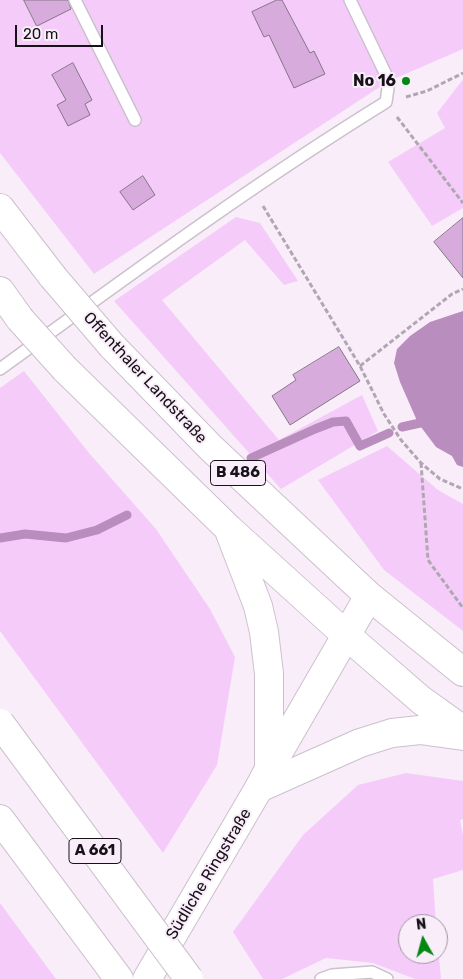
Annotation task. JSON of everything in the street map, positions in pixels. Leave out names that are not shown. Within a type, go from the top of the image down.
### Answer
[{"type":"main road","name":"Offenthaler Landstraße","points":[[0,208],[53,277],[112,346],[211,448],[368,596],[463,672]]},
{"type":"main road","name":"B 486","points":[[0,291],[20,319],[65,369],[229,529],[421,700],[463,730]]},
{"type":"main road","points":[[229,529],[258,606],[264,632],[269,674],[264,778],[360,743],[392,734],[420,730],[463,736]]},
{"type":"main road","name":"Südliche Ringstraße","points":[[147,979],[368,596]]},
{"type":"main road","name":"A 661","points":[[0,723],[189,979]]},
{"type":"main road","points":[[0,820],[119,979]]},
{"type":"lane","points":[[75,0],[135,120]]},
{"type":"lane","points":[[0,369],[252,189],[386,102],[389,80],[350,0]]},
{"type":"lane","points":[[321,979],[332,975],[372,972],[387,979]]},
{"type":"path","points":[[463,73],[427,92],[386,102],[463,203]]},
{"type":"path","points":[[252,189],[360,366],[384,414],[401,440],[420,463],[440,478],[463,488]]},
{"type":"path","points":[[360,366],[452,294],[463,289]]},
{"type":"path","points":[[420,463],[428,560],[463,608]]},
{"type":"shaded area","points":[[0,0],[463,0],[463,49],[389,81],[94,274],[0,153]]},
{"type":"shaded area","points":[[463,80],[463,208],[432,226],[388,162],[445,128],[437,113]]},
{"type":"shaded area","points":[[236,217],[260,223],[298,281],[284,285],[245,240],[162,300],[279,440],[362,395],[378,431],[281,489],[114,301]]},
{"type":"shaded area","points":[[463,311],[463,467],[457,465],[452,456],[436,447],[418,423],[394,363],[397,349],[410,336],[430,322]]},
{"type":"shaded area","points":[[24,371],[89,453],[156,529],[210,609],[235,657],[217,765],[163,853],[0,631],[0,388]]},
{"type":"shaded area","points":[[387,446],[438,490],[463,504],[463,631],[384,570],[318,480]]},
{"type":"shaded area","points":[[406,773],[463,781],[463,819],[460,820],[463,835],[463,870],[433,879],[435,914],[398,914],[398,964],[440,964],[441,979],[415,979],[373,963],[326,958],[282,979],[263,979],[233,932],[303,835],[358,785]]},
{"type":"shaded area","points":[[0,903],[56,979],[0,979]]},
{"type":"building","points":[[24,0],[68,0],[71,9],[37,26]]},
{"type":"building","points":[[277,0],[282,0],[310,53],[314,51],[325,74],[294,88],[269,35],[264,37],[252,12]]},
{"type":"building","points":[[73,63],[92,100],[85,104],[90,115],[68,126],[57,105],[66,100],[52,75]]},
{"type":"building","points":[[143,176],[155,195],[133,210],[120,192]]},
{"type":"building","points":[[463,218],[463,278],[434,242]]},
{"type":"building","points":[[339,347],[360,381],[290,425],[272,396],[296,380],[293,375]]},
{"type":"waterway","points":[[251,458],[333,422],[346,421],[360,446],[389,433]]},
{"type":"waterway","points":[[402,427],[429,421]]},
{"type":"waterway","points":[[0,538],[25,534],[66,538],[97,530],[127,515]]},
{"type":"place","name":"No 16","points":[[406,81]]}]
